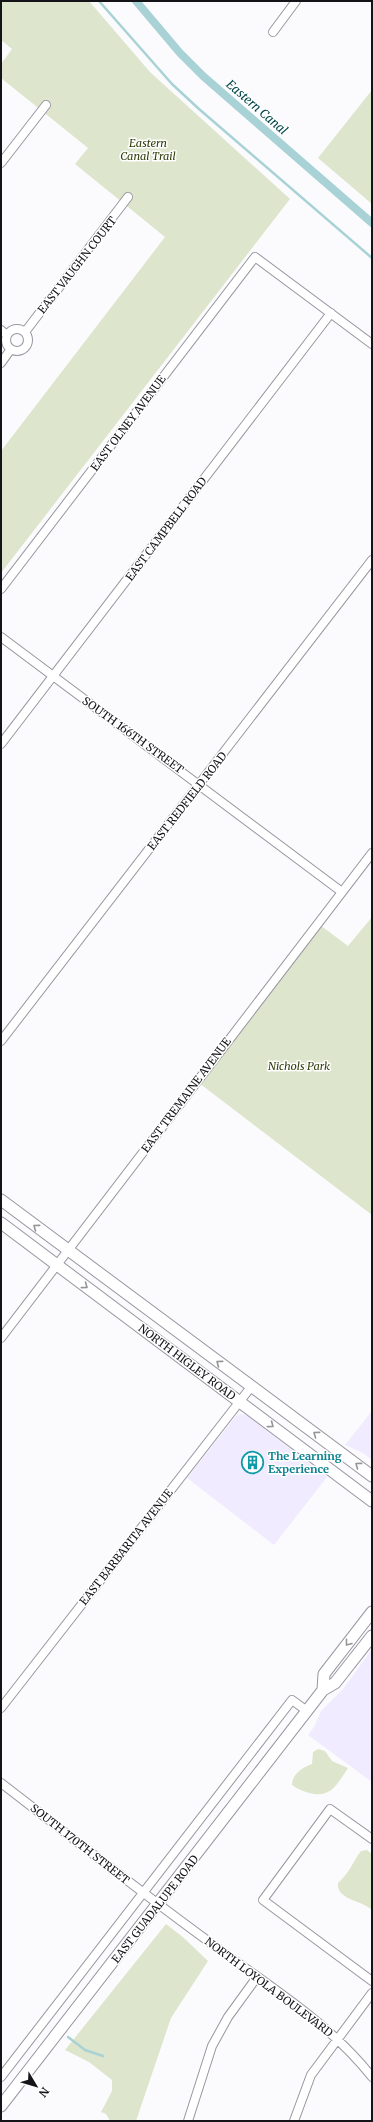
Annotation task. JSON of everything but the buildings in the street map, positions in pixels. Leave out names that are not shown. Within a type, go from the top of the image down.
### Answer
[{"type":"main road","name":"NORTH HIGLEY ROAD","points":[[1,1200],[372,1476]]},
{"type":"main road","name":"NORTH HIGLEY ROAD","points":[[1,1223],[372,1501]]},
{"type":"main road","name":"EAST GUADALUPE ROAD","points":[[323,1690],[324,1674],[372,1612]]},
{"type":"main road","name":"EAST GUADALUPE ROAD","points":[[1,2106],[323,1690],[335,1683],[372,1636]]},
{"type":"street","points":[[273,32],[296,1]]},
{"type":"street","points":[[1,163],[46,105]]},
{"type":"street","name":"EAST VAUGHN COURT","points":[[25,332],[128,197]]},
{"type":"street","name":"EAST OLNEY AVENUE","points":[[1,589],[255,257],[331,313]]},
{"type":"street","points":[[331,313],[372,344]]},
{"type":"street","name":"EAST CAMPBELL ROAD","points":[[1,744],[331,313]]},
{"type":"street","points":[[15,329],[25,332],[28,342],[25,348],[18,351],[11,349],[7,343],[4,333],[15,329]]},
{"type":"street","points":[[1,363],[11,349]]},
{"type":"street","name":"EAST REDFIELD ROAD","points":[[1,1041],[200,785],[372,560]]},
{"type":"street","name":"SOUTH 166TH STREET","points":[[1,637],[342,892]]},
{"type":"street","name":"EAST TREMAINE AVENUE","points":[[1,1338],[372,853]]},
{"type":"street","name":"EAST BARBARITA AVENUE","points":[[1,1708],[251,1387]]},
{"type":"street","name":"EAST GUADALUPE ROAD","points":[[1,2077],[292,1700],[307,1711]]},
{"type":"street","name":"SOUTH 170TH STREET","points":[[1,1783],[158,1905]]},
{"type":"street","points":[[372,1839],[330,1809],[263,1900],[372,1981]]},
{"type":"street","name":"NORTH LOYOLA BOULEVARD","points":[[158,1905],[257,1977],[338,2039],[372,2077]]},
{"type":"street","points":[[188,2121],[212,2046],[228,2016],[257,1977]]},
{"type":"street","points":[[294,2121],[310,2075],[372,1993]]},
{"type":"shaded area","points":[[372,1411],[372,1460],[363,1453],[345,1445]]},
{"type":"shaded area","points":[[241,1414],[248,1416],[327,1477],[274,1545],[187,1478],[236,1416]]},
{"type":"shaded area","points":[[372,1649],[372,1782],[308,1735],[314,1727],[321,1711],[343,1689]]},
{"type":"green space","name":"Eastern Canal Trail","points":[[1,1],[89,1],[150,72],[290,199],[1,573],[1,451],[165,237],[75,164],[88,148],[1,78],[1,64],[12,49],[1,40]]},
{"type":"green space","points":[[372,90],[372,204],[318,158]]},
{"type":"green space","name":"Nichols Park","points":[[372,917],[372,1215],[195,1080],[320,925],[348,946]]},
{"type":"green space","points":[[318,1749],[325,1751],[332,1761],[348,1768],[337,1785],[333,1789],[323,1794],[302,1791],[292,1785],[292,1781],[296,1774],[312,1764],[313,1752]]},
{"type":"green space","points":[[367,1850],[372,1854],[372,1910],[345,1896],[338,1889],[338,1883],[361,1851]]},
{"type":"green space","points":[[166,1924],[184,1938],[208,1961],[171,2018],[136,2121],[110,2121],[106,2114],[101,2112],[112,2091],[112,2080],[89,2062],[65,2050]]},
{"type":"waterway","points":[[99,1],[172,84],[372,258]]},
{"type":"waterway","name":"Eastern Canal","points":[[136,1],[180,53],[203,76],[372,223]]},
{"type":"waterway","points":[[68,2037],[85,2050],[103,2056]]},
{"type":"place","name":"The Learning Experience","points":[[252,1462]]}]
